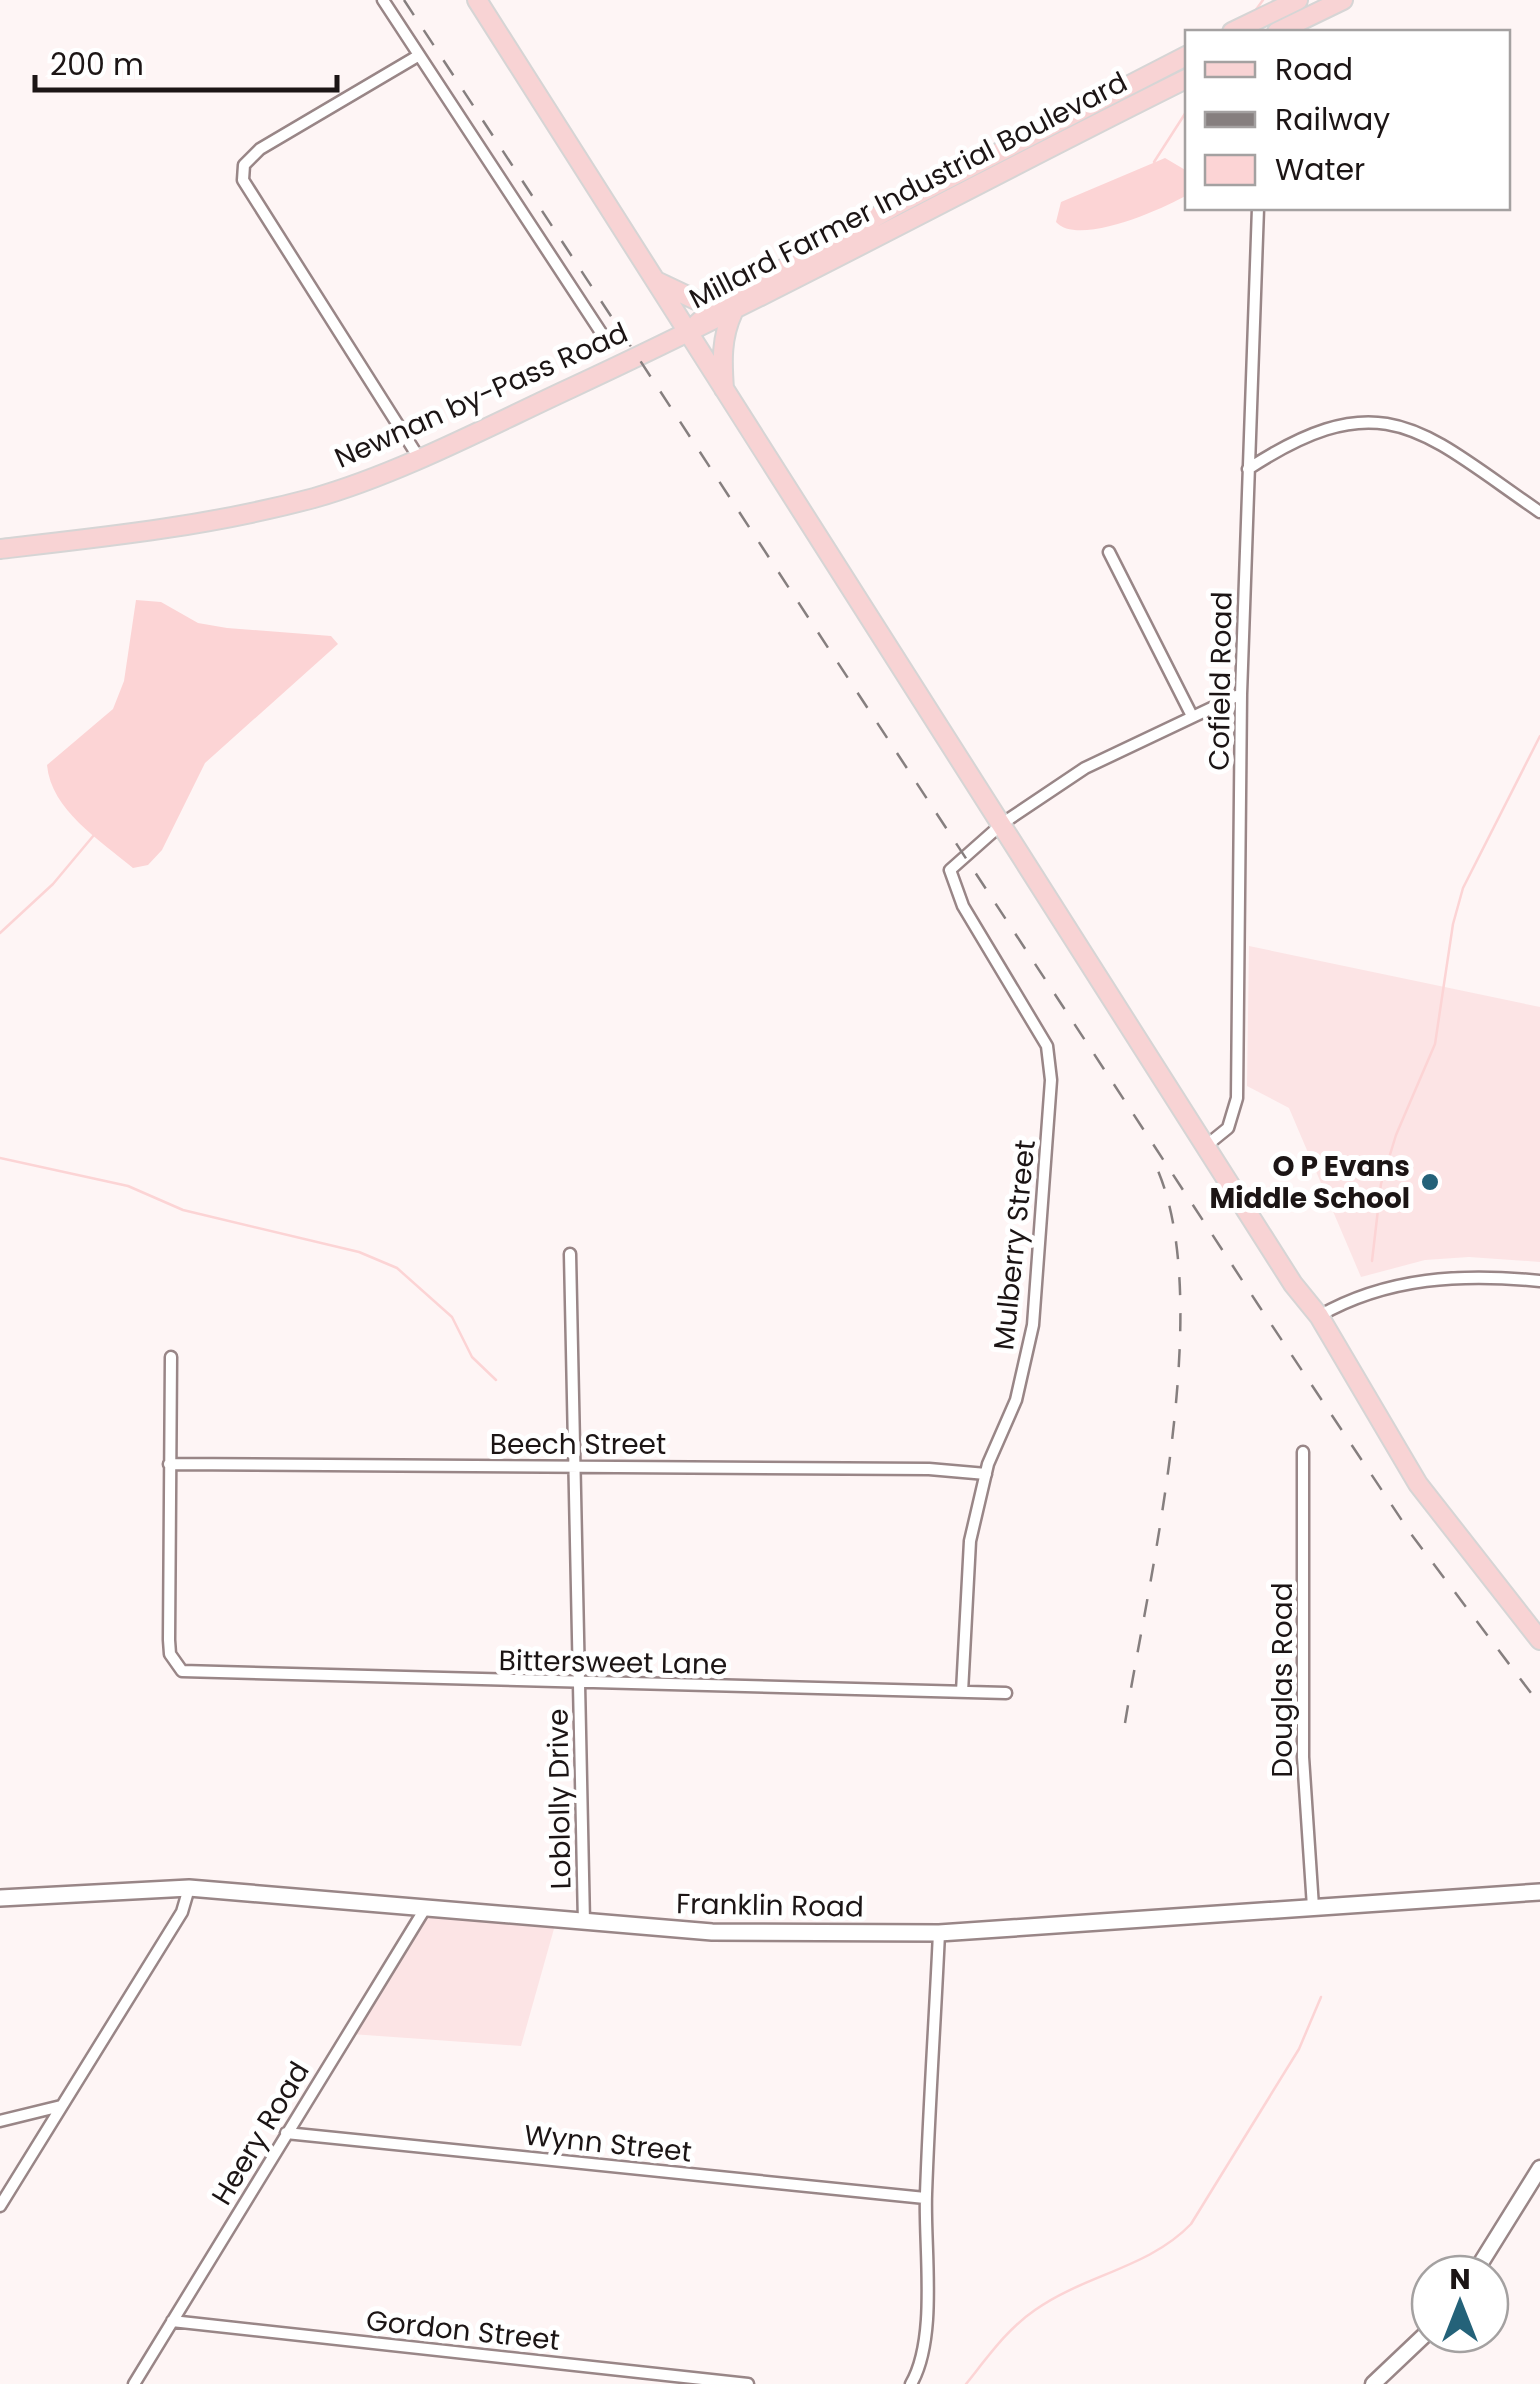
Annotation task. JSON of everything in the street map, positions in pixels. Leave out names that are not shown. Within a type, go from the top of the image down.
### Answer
[{"type":"main road","points":[[477,0],[1293,1284],[1318,1316],[1418,1484],[1540,1640]]},
{"type":"main road","points":[[1236,30],[1298,0]]},
{"type":"main road","points":[[1281,30],[1343,0]]},
{"type":"main road","name":"Millard Farmer Industrial Boulevard","points":[[686,334],[899,204],[1185,57]]},
{"type":"main road","name":"Millard Farmer Industrial Boulevard","points":[[728,307],[1185,79]]},
{"type":"main road","points":[[650,276],[670,291],[728,307],[722,356],[725,394]]},
{"type":"main road","name":"Newnan by-Pass Road","points":[[0,549],[173,530],[318,496],[419,458],[686,334]]},
{"type":"main road","name":"Franklin Road","points":[[0,1898],[189,1888],[712,1932],[940,1933],[1540,1892]]},
{"type":"street","points":[[383,0],[416,57],[602,334]]},
{"type":"street","points":[[416,57],[260,149],[244,164],[243,180],[419,458]]},
{"type":"street","name":"Cofield Road","points":[[1207,1145],[1228,1128],[1236,1109],[1242,694],[1258,210]]},
{"type":"street","points":[[1248,469],[1304,436],[1341,424],[1378,421],[1408,426],[1432,439],[1540,512]]},
{"type":"street","points":[[1110,552],[1192,716]]},
{"type":"street","points":[[1003,823],[1085,768],[1242,694]]},
{"type":"street","name":"Mulberry Street","points":[[962,1692],[967,1566],[986,1474],[1016,1400],[1033,1324],[1051,1080],[1047,1046],[1034,1019],[950,880],[950,870],[1003,823]]},
{"type":"street","name":"Loblolly Drive","points":[[570,1254],[584,1923]]},
{"type":"street","points":[[1318,1316],[1346,1300],[1418,1280],[1540,1281]]},
{"type":"street","name":"Bittersweet Lane","points":[[171,1357],[170,1654],[182,1671],[219,1675],[1006,1693]]},
{"type":"street","name":"Douglas Road","points":[[1303,1452],[1304,1758],[1313,1908]]},
{"type":"street","name":"Beech Street","points":[[169,1464],[929,1469],[986,1474]]},
{"type":"street","points":[[0,2206],[182,1912],[189,1888]]},
{"type":"street","name":"Heery Road","points":[[134,2384],[426,1907]]},
{"type":"street","points":[[911,2384],[920,2368],[926,2306],[926,2198],[940,1933]]},
{"type":"street","points":[[0,2120],[61,2106]]},
{"type":"street","name":"Wynn Street","points":[[286,2132],[926,2198]]},
{"type":"street","points":[[1486,2254],[1540,2168]]},
{"type":"street","name":"Gordon Street","points":[[172,2321],[748,2384]]},
{"type":"street","points":[[1373,2384],[1410,2349]]},
{"type":"shaded area","name":"O P Evans Middle School","points":[[1249,946],[1540,1007],[1540,1262],[1469,1257],[1425,1260],[1361,1277],[1289,1108],[1247,1086]]},
{"type":"shaded area","points":[[425,1904],[557,1918],[521,2046],[351,2034]]},
{"type":"water","points":[[1165,158],[1185,170],[1185,196],[1121,223],[1067,229],[1056,222],[1061,202]]},
{"type":"water","points":[[136,600],[161,602],[198,623],[331,636],[338,644],[205,763],[162,850],[148,865],[133,868],[67,810],[50,781],[47,765],[113,709],[124,681]]},
{"type":"waterway","points":[[1255,11],[1263,0]]},
{"type":"waterway","points":[[1154,162],[1185,114]]},
{"type":"waterway","points":[[1372,1261],[1381,1184],[1396,1135],[1435,1044],[1453,924],[1463,888],[1540,736]]},
{"type":"waterway","points":[[0,933],[53,884],[94,835]]},
{"type":"waterway","points":[[0,1158],[128,1186],[183,1210],[359,1252],[397,1268],[452,1317],[472,1357],[496,1380]]},
{"type":"waterway","points":[[966,2384],[1006,2335],[1035,2310],[1156,2251],[1191,2224],[1299,2049],[1321,1997]]},
{"type":"railway","points":[[404,0],[1259,1306],[1411,1534],[1540,1705]]},
{"type":"railway","points":[[1125,1723],[1161,1517],[1179,1361],[1180,1287],[1172,1220],[1155,1164]]},
{"type":"place","name":"O P Evans Middle School","points":[[1430,1182]]}]
